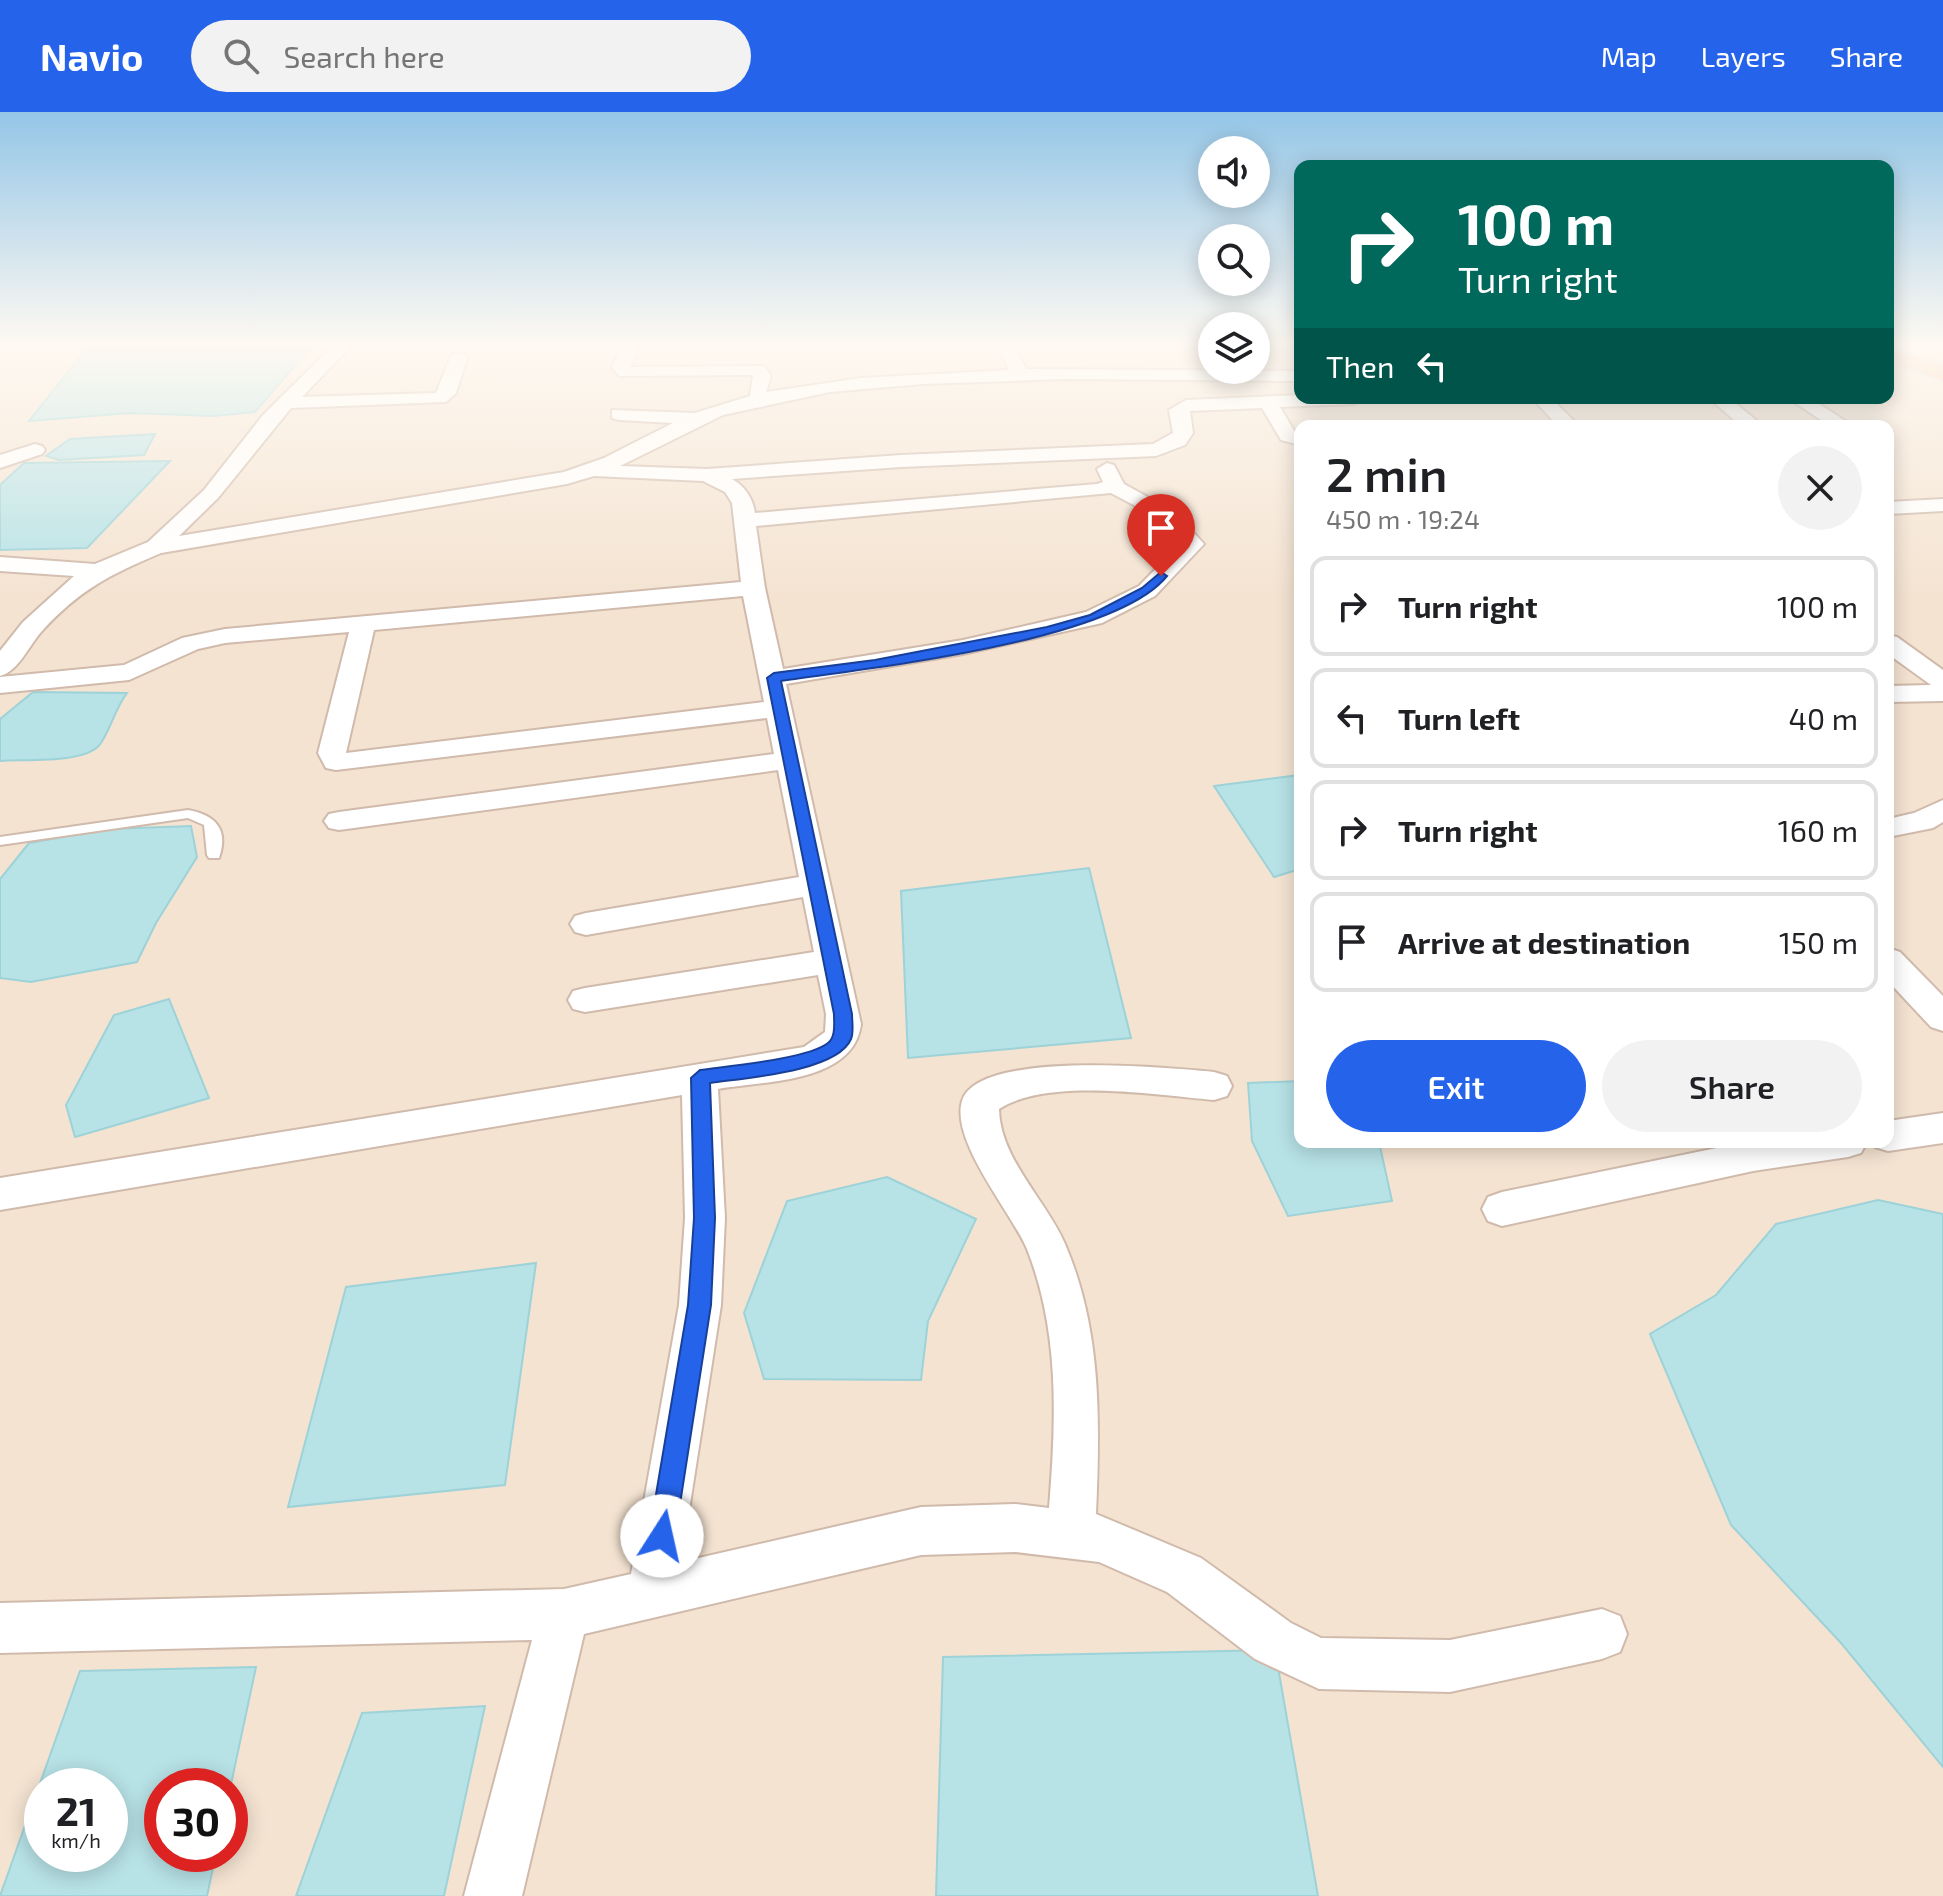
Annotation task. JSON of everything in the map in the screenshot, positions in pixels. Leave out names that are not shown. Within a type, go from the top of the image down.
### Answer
[{"type":"street","points":[[156,547],[211,494],[265,429]]},
{"type":"street","points":[[596,471],[675,429]]},
{"type":"street","points":[[0,668],[42,617],[73,587],[98,571],[156,547],[596,471],[707,475],[1095,453],[1170,447],[1183,433],[1182,429]]},
{"type":"street","points":[[0,462],[35,450]]},
{"type":"street","points":[[1095,453],[1112,476],[1111,486]]},
{"type":"street","points":[[0,1194],[808,1060],[835,1048],[843,1037],[844,1024],[753,588],[747,520],[743,503],[733,488],[707,475]]},
{"type":"street","points":[[363,625],[332,753],[332,758],[342,763],[777,693],[875,664],[1049,630],[1094,618],[1147,591],[1193,544],[1151,505],[1111,486],[1075,493],[747,520]]},
{"type":"street","points":[[1894,508],[1943,505]]},
{"type":"street","points":[[0,564],[98,571]]},
{"type":"street","points":[[0,685],[129,672],[204,639],[753,588]]},
{"type":"street","points":[[1894,646],[1943,682]]},
{"type":"street","points":[[1894,694],[1943,693]]},
{"type":"street","points":[[339,821],[791,760]]},
{"type":"street","points":[[1894,827],[1923,821],[1943,809]]},
{"type":"street","points":[[586,924],[816,884]]},
{"type":"street","points":[[585,1000],[832,961]]},
{"type":"street","points":[[1894,966],[1943,1018]]},
{"type":"street","points":[[652,1594],[700,1305],[705,1218],[700,1078]]},
{"type":"street","points":[[1071,1534],[1077,1381],[1068,1317],[1046,1246],[980,1125],[980,1102],[989,1093],[1006,1086],[1070,1080],[1123,1079],[1214,1086]]},
{"type":"street","points":[[1894,1135],[1943,1128]]},
{"type":"street","points":[[1502,1209],[1753,1156],[1807,1148]]},
{"type":"street","points":[[0,1628],[564,1614],[921,1531],[1015,1528],[1101,1538],[1184,1575],[1273,1641],[1319,1663],[1450,1666],[1602,1634]]},
{"type":"street","points":[[493,1896],[564,1614]]},
{"type":"lane","points":[[0,841],[188,814],[208,818],[215,826],[214,855]]},
{"type":"shaded area","points":[[0,429],[1294,429],[1294,1148],[1894,1148],[1894,429],[1943,429],[1943,1896],[0,1896]]},
{"type":"water","points":[[155,434],[144,455],[59,460],[46,456],[70,439]]},
{"type":"water","points":[[170,461],[87,548],[0,550],[0,485],[24,463]]},
{"type":"water","points":[[33,692],[127,693],[105,737],[94,750],[70,757],[0,761],[0,719]]},
{"type":"water","points":[[1294,776],[1294,871],[1274,877],[1214,786]]},
{"type":"water","points":[[191,826],[197,857],[156,923],[137,962],[31,982],[0,978],[0,879],[29,843],[108,829]]},
{"type":"water","points":[[1089,868],[1131,1038],[908,1058],[901,891]]},
{"type":"water","points":[[169,999],[209,1098],[75,1137],[66,1105],[114,1015]]},
{"type":"water","points":[[1294,1081],[1294,1148],[1380,1148],[1392,1201],[1288,1216],[1252,1141],[1248,1083]]},
{"type":"water","points":[[887,1177],[976,1219],[928,1321],[921,1380],[764,1379],[744,1313],[787,1201]]},
{"type":"water","points":[[1878,1200],[1943,1214],[1943,1767],[1841,1643],[1731,1525],[1650,1334],[1716,1295],[1776,1224]]},
{"type":"water","points":[[536,1263],[505,1485],[288,1507],[346,1287]]},
{"type":"water","points":[[1275,1650],[1318,1896],[936,1896],[943,1657]]},
{"type":"water","points":[[256,1667],[234,1768],[144,1768],[144,1872],[212,1872],[207,1896],[0,1896],[24,1828],[24,1872],[128,1872],[128,1768],[46,1768],[80,1671]]},
{"type":"water","points":[[485,1706],[444,1896],[296,1896],[362,1713]]},
{"type":"route","points":[[662,1536],[700,1305],[705,1218],[705,1138],[700,1078],[808,1060],[835,1048],[843,1037],[843,1014],[774,678],[875,664],[1049,630],[1094,618],[1147,591],[1161,576]]}]
